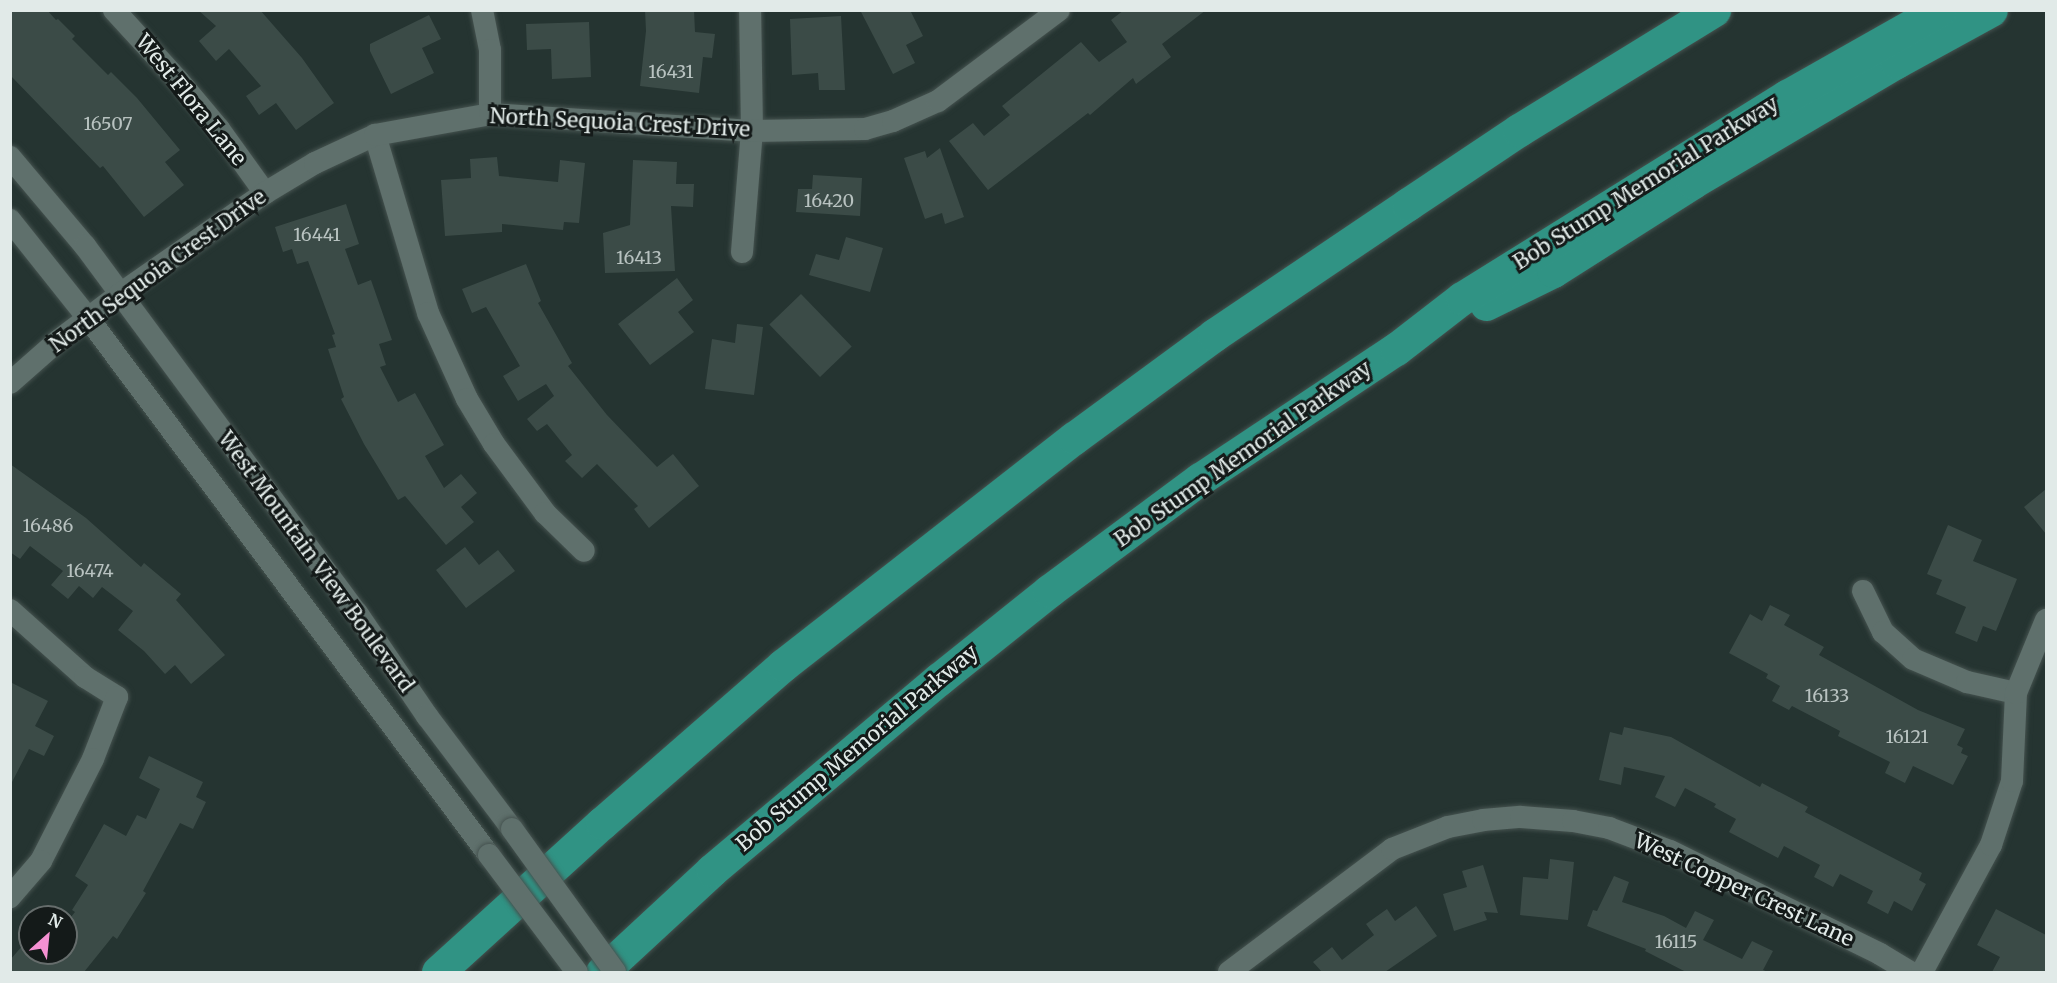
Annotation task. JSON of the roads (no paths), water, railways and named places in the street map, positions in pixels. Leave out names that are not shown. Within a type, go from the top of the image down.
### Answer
[{"type":"highway","name":"Bob Stump Memorial Parkway","points":[[602,972],[712,870],[797,797],[1049,591],[1200,479],[1396,349],[1462,298],[1787,96],[1939,10]]},
{"type":"highway","points":[[1396,349],[1553,271],[1693,182],[1896,62],[1991,10]]},
{"type":"highway","points":[[438,972],[602,823],[783,664],[1074,438],[1214,335],[1408,204],[1519,130],[1709,13]]},
{"type":"street","name":"West Flora Lane","points":[[114,10],[185,88],[265,193]]},
{"type":"street","points":[[482,10],[490,50],[490,114]]},
{"type":"street","points":[[742,252],[752,131],[750,10]]},
{"type":"street","name":"North Sequoia Crest Drive","points":[[10,383],[120,294],[265,193],[315,163],[375,135],[490,114],[752,131],[865,129],[893,121],[938,101],[1059,10]]},
{"type":"street","points":[[375,135],[428,313],[467,399],[494,444],[545,513],[584,551]]},
{"type":"street","name":"West Mountain View Boulevard","points":[[10,157],[85,246],[357,613],[427,716],[615,972]]},
{"type":"street","name":"West Mountain View Boulevard","points":[[10,220],[88,318],[577,972]]},
{"type":"street","points":[[1863,591],[1882,632],[1913,659],[1967,682],[2016,693]]},
{"type":"street","points":[[10,610],[85,677],[117,697],[93,759],[41,861],[10,897]]},
{"type":"street","points":[[1922,972],[1991,845],[2012,781],[2016,693],[2046,620]]},
{"type":"street","name":"West Copper Crest Lane","points":[[1229,972],[1392,849],[1448,827],[1483,820],[1521,818],[1574,821],[1609,828],[1670,851],[1880,954],[1910,972]]}]
